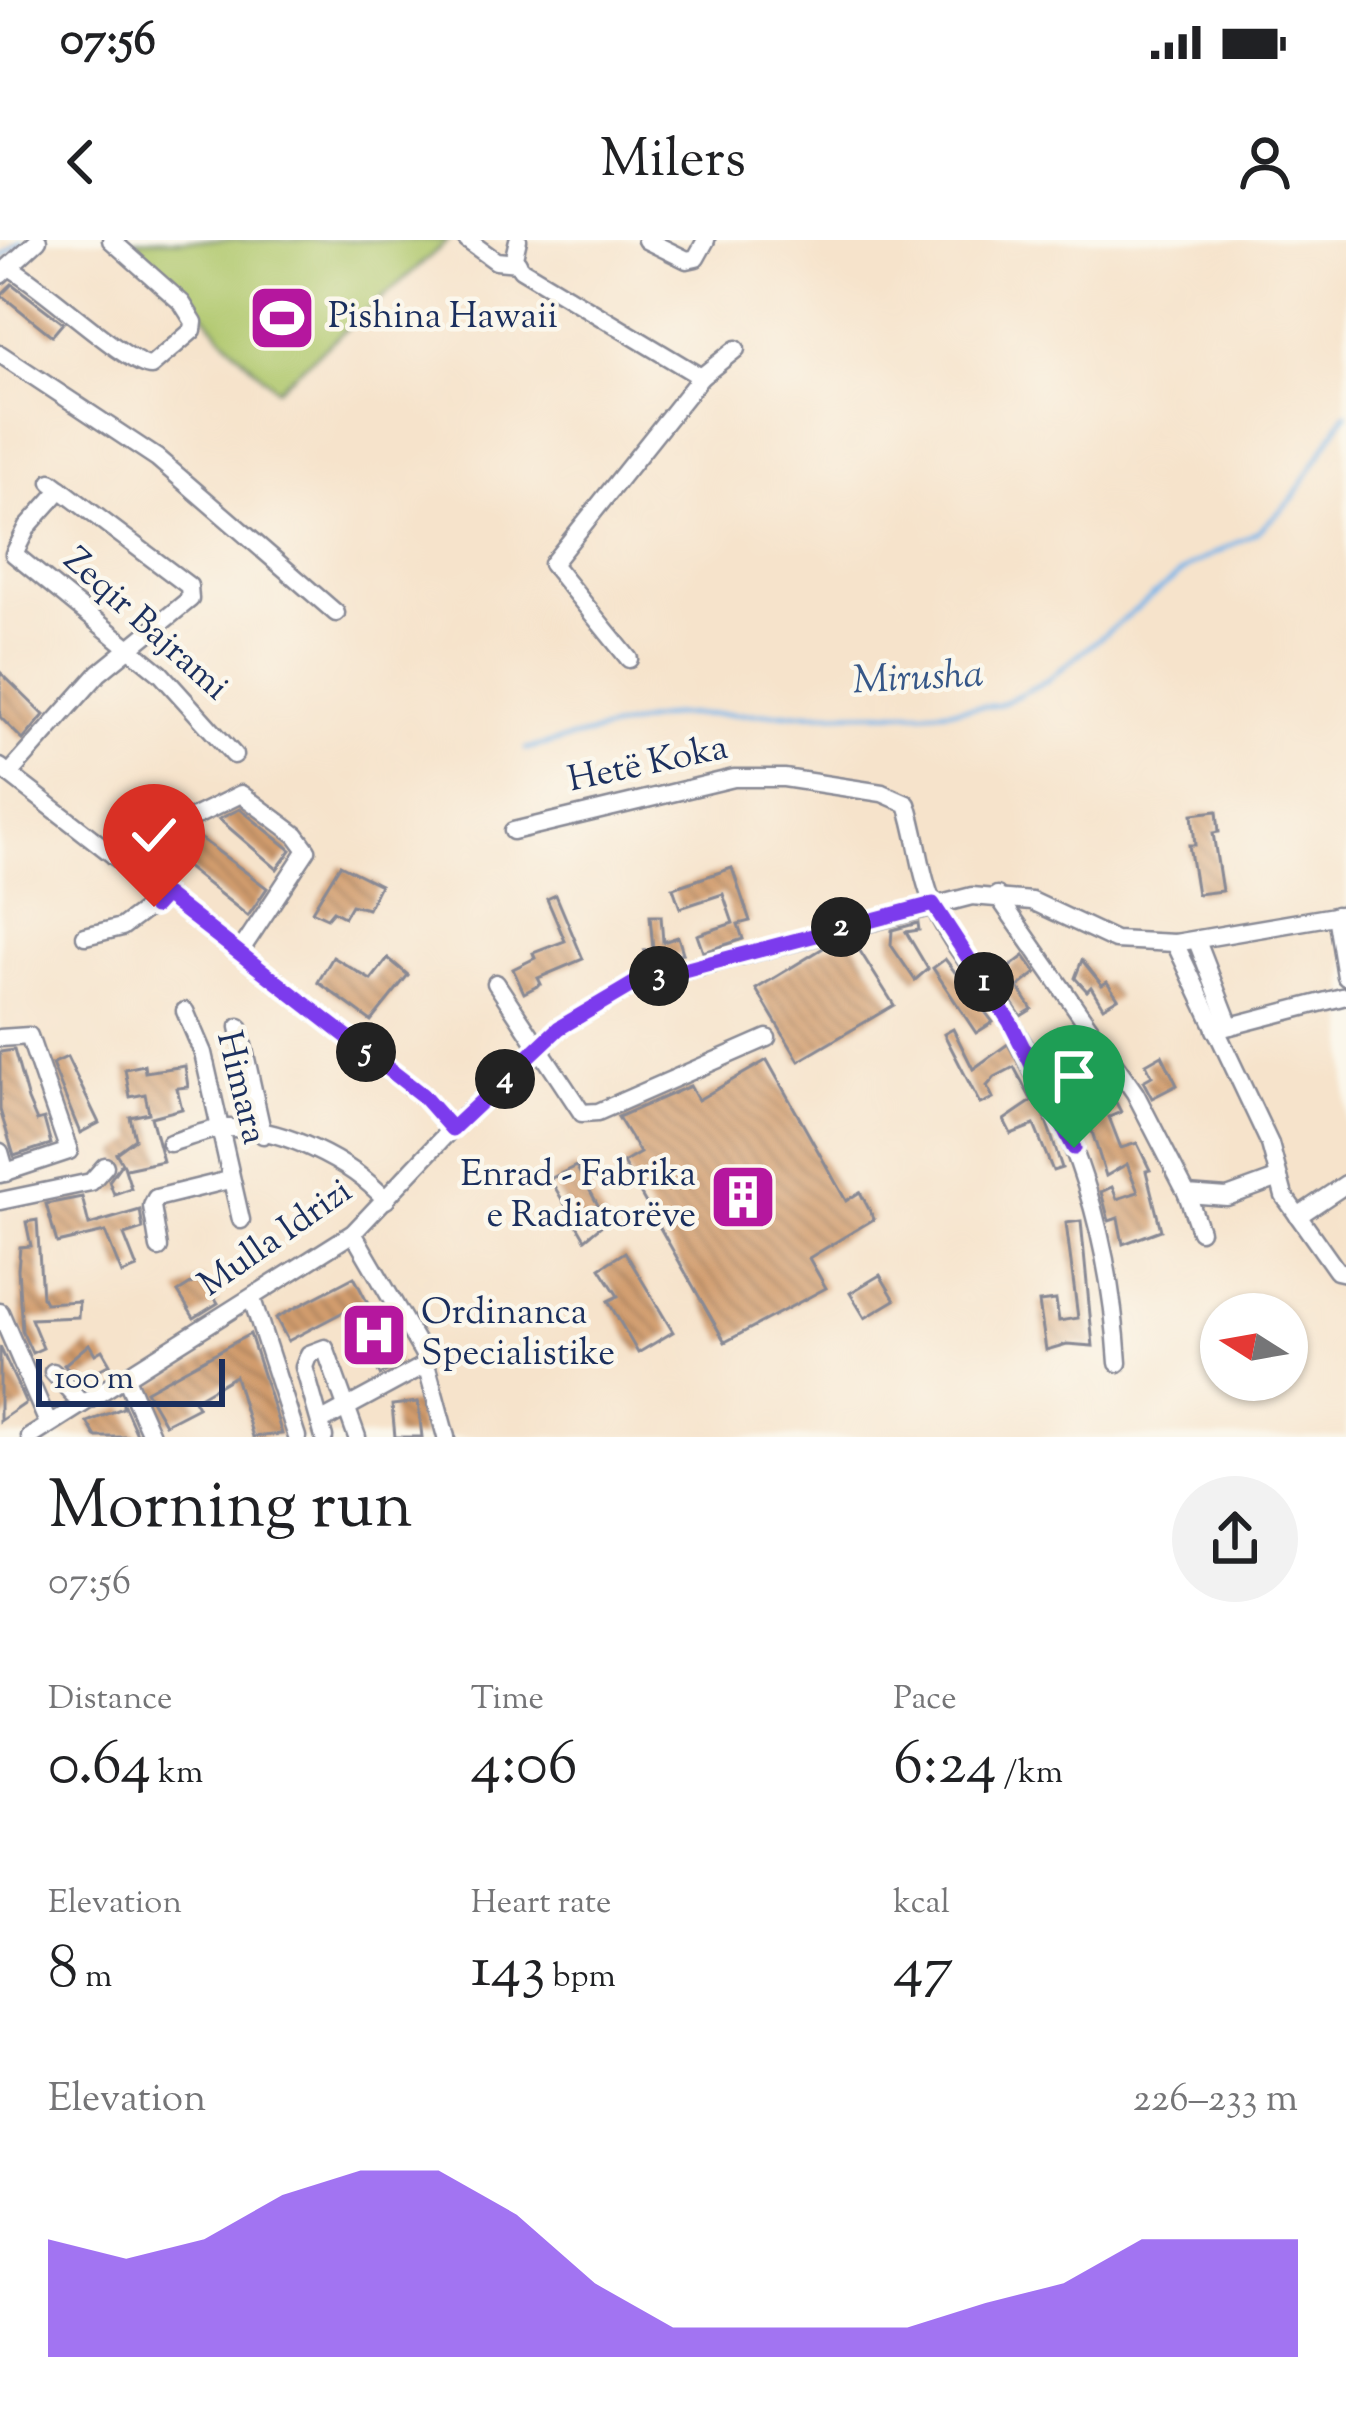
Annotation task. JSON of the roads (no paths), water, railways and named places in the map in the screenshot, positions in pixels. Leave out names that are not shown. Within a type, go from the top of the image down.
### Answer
[{"type":"street","points":[[5,271],[38,240]]},
{"type":"street","points":[[5,271],[33,279],[128,357],[151,366],[193,330],[194,322],[182,302],[111,240]]},
{"type":"street","points":[[467,240],[496,261],[518,263],[701,377]]},
{"type":"street","points":[[518,240],[518,263]]},
{"type":"street","points":[[646,240],[687,260],[696,257],[706,240]]},
{"type":"street","points":[[629,659],[552,564],[701,377],[736,349]]},
{"type":"street","points":[[0,354],[157,458],[336,613]]},
{"type":"street","name":"Zeqir Bajrami","points":[[131,648],[190,599],[189,586],[56,485],[14,554],[131,648],[234,755]]},
{"type":"street","points":[[131,648],[99,673],[4,771],[422,1095],[452,1129]]},
{"type":"street","name":"Hetë Koka","points":[[513,831],[734,778],[784,778],[882,793],[907,804],[933,904]]},
{"type":"street","points":[[114,856],[232,796],[250,796],[307,850],[242,956]]},
{"type":"street","points":[[86,936],[122,927],[165,895]]},
{"type":"street","points":[[997,895],[1135,1093],[1187,1194],[1200,1231]]},
{"type":"street","name":"Mulla Idrizi","points":[[30,1437],[353,1233],[452,1129],[559,1028],[635,983],[933,904],[997,895],[1032,901],[1115,940],[1174,944],[1341,914]]},
{"type":"street","points":[[933,904],[1010,1022],[1074,1148],[1096,1206],[1113,1285],[1118,1363]]},
{"type":"street","points":[[1341,914],[1346,977]]},
{"type":"street","points":[[1197,941],[1222,1028],[1270,1144],[1279,1178],[1298,1216],[1337,1271],[1346,1273]]},
{"type":"street","points":[[1174,944],[1222,1028]]},
{"type":"street","points":[[496,983],[571,1103],[588,1114],[767,1037]]},
{"type":"street","points":[[1222,1028],[1346,996]]},
{"type":"street","name":"Himara","points":[[185,1011],[203,1054],[241,1220]]},
{"type":"street","points":[[239,1027],[263,1135]]},
{"type":"street","points":[[0,1038],[29,1036],[68,1150],[3,1173],[0,1151]]},
{"type":"street","points":[[170,1143],[218,1128],[263,1135],[350,1166],[386,1200]]},
{"type":"street","points":[[0,1201],[91,1182],[105,1166]]},
{"type":"street","points":[[1187,1194],[1227,1197],[1279,1178]]},
{"type":"street","name":"Himara","points":[[159,1248],[152,1206],[155,1198],[229,1180]]},
{"type":"street","points":[[1298,1216],[1346,1184]]},
{"type":"street","points":[[353,1233],[400,1307],[427,1364],[446,1437]]},
{"type":"street","points":[[252,1299],[297,1437]]},
{"type":"street","points":[[0,1312],[48,1424]]},
{"type":"street","points":[[357,1437],[350,1409],[329,1352],[320,1348],[309,1354],[304,1367],[322,1430],[350,1409],[427,1364]]},
{"type":"street","points":[[52,1372],[82,1404]]},
{"type":"street","points":[[126,1378],[152,1437]]},
{"type":"waterway","points":[[0,259],[22,240]]},
{"type":"waterway","name":"Mirusha","points":[[526,749],[670,715],[927,712],[999,705],[1046,681],[1190,566],[1259,531],[1293,498],[1346,413]]},
{"type":"place","name":"Pishina Hawaii","points":[[282,318]]},
{"type":"place","name":"Enrad - Fabrika e Radiatorëve","points":[[743,1197]]},
{"type":"place","name":"Ordinanca Specialistike","points":[[374,1335]]}]
